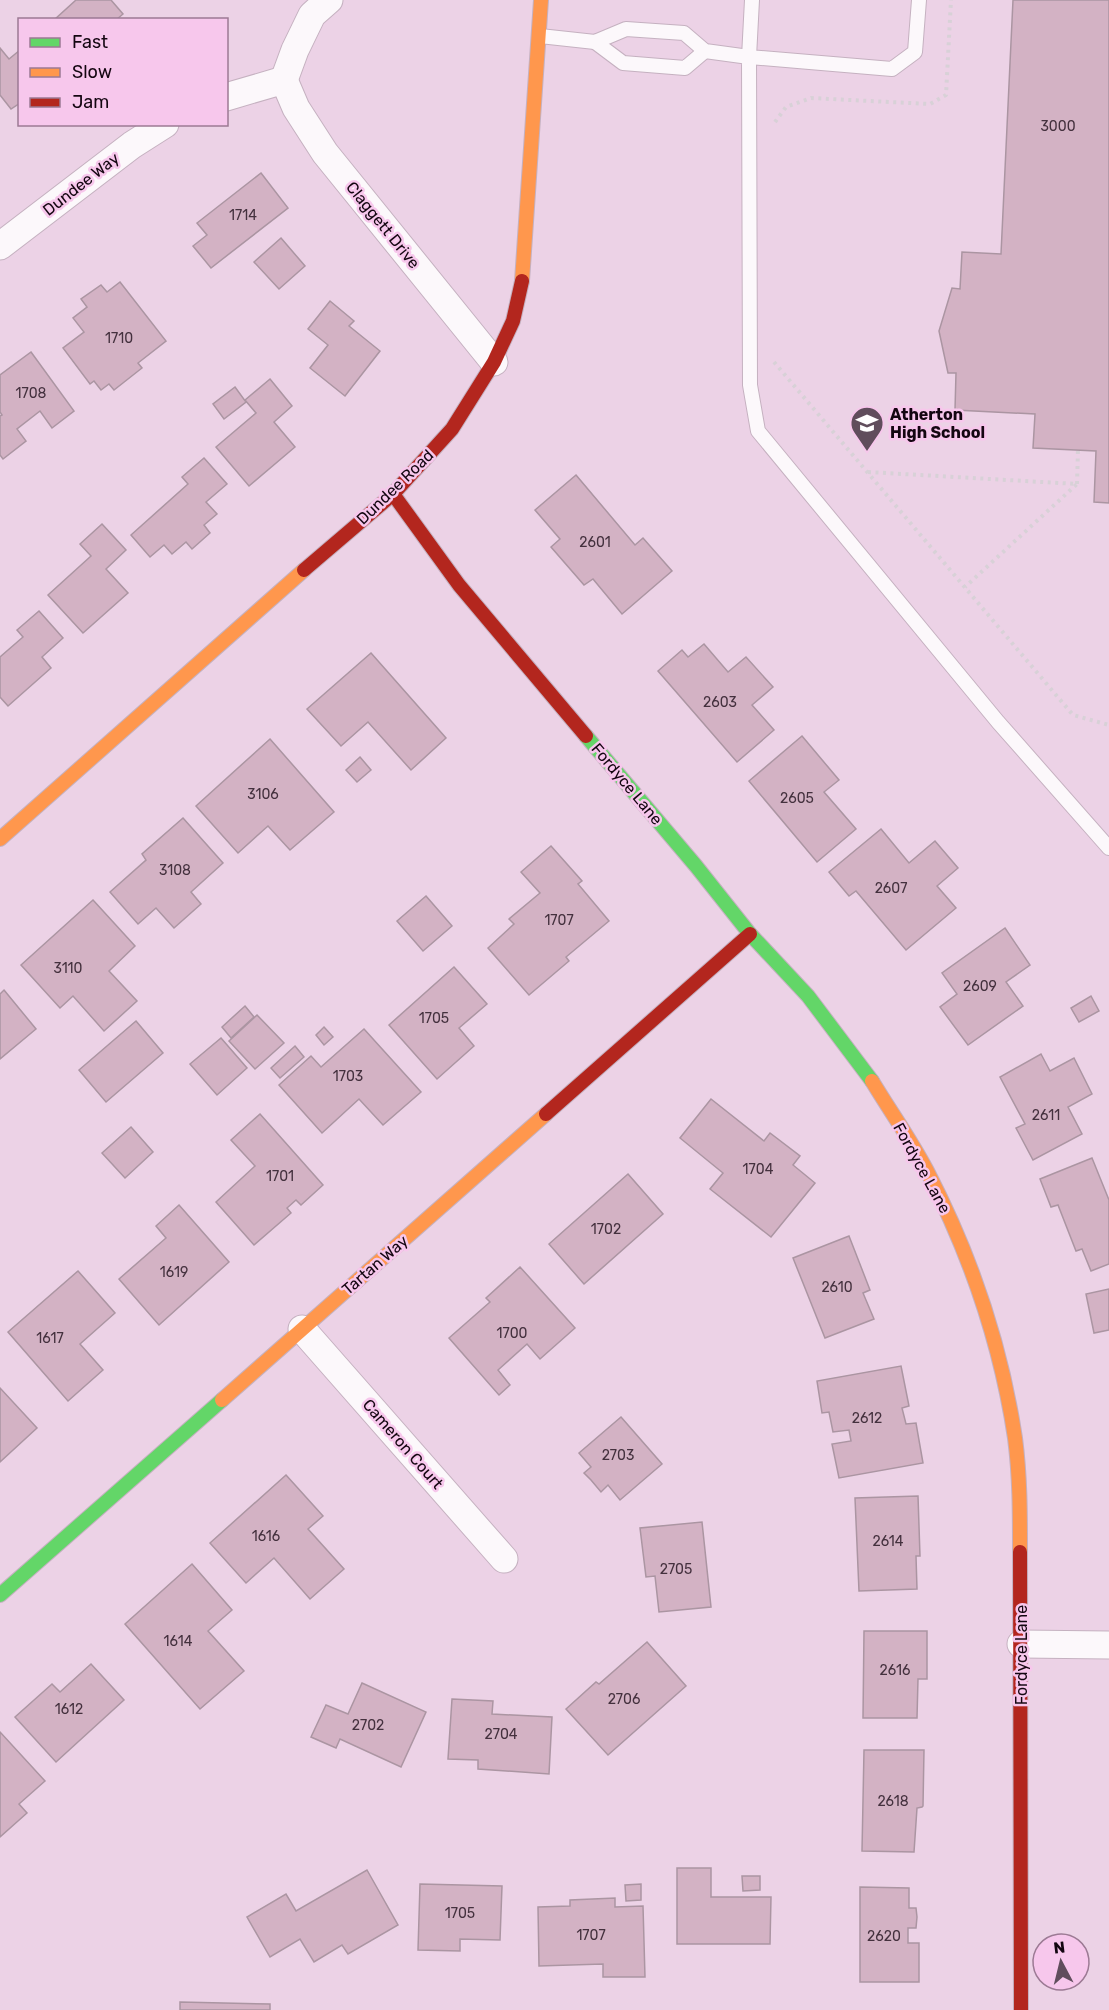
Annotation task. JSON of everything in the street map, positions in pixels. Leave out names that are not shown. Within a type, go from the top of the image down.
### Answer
[{"type":"street","points":[[228,96],[284,80],[312,15],[329,0]]},
{"type":"street","name":"Dundee Road","points":[[0,839],[277,593],[393,494],[452,429],[494,362],[513,321],[522,282],[541,0]]},
{"type":"street","name":"Claggett Drive","points":[[284,80],[296,108],[325,153],[494,362]]},
{"type":"street","name":"Dundee Way","points":[[0,246],[132,145],[162,126]]},
{"type":"street","name":"Fordyce Lane","points":[[393,494],[459,585],[696,866],[750,934],[808,996],[864,1068],[926,1169],[953,1225],[976,1285],[1002,1371],[1015,1440],[1020,1498],[1021,2010]]},
{"type":"street","name":"Tartan Way","points":[[0,1595],[750,934]]},
{"type":"street","name":"Cameron Court","points":[[302,1329],[504,1559]]},
{"type":"street","points":[[1021,1644],[1109,1645]]},
{"type":"lane","points":[[752,0],[748,57],[750,385],[758,431],[998,722],[1109,848]]},
{"type":"lane","points":[[540,36],[595,42],[626,29],[684,33],[705,51],[748,57],[892,69],[915,52],[919,0]]},
{"type":"lane","points":[[595,42],[623,63],[685,68],[705,51]]},
{"type":"path","points":[[771,128],[786,107],[811,98],[930,104],[946,95],[951,0]]},
{"type":"path","points":[[772,359],[1073,715],[1109,725]]},
{"type":"path","points":[[965,587],[1077,484],[1078,449]]},
{"type":"path","points":[[868,472],[1077,484]]},
{"type":"building","points":[[76,0],[111,0],[123,14],[118,18],[56,18]]},
{"type":"building","name":"Atherton High School","points":[[1013,0],[1109,0],[1109,503],[1094,502],[1096,451],[1033,448],[1035,414],[955,410],[956,373],[948,373],[939,331],[952,288],[960,289],[962,252],[1001,254]]},
{"type":"building","points":[[0,48],[9,59],[18,52],[18,104],[11,109],[0,95]]},
{"type":"building","points":[[261,173],[288,208],[211,268],[193,246],[207,235],[197,223]]},
{"type":"building","points":[[281,238],[305,266],[279,289],[254,262]]},
{"type":"building","points":[[120,282],[166,341],[138,363],[142,368],[114,390],[109,384],[101,390],[94,381],[90,384],[63,348],[84,332],[73,318],[87,307],[81,299],[101,285],[107,292]]},
{"type":"building","points":[[330,301],[354,321],[349,326],[380,351],[345,396],[310,368],[328,345],[308,329]]},
{"type":"building","points":[[31,352],[74,411],[52,428],[40,411],[17,429],[26,441],[3,459],[0,455],[0,416],[2,415],[0,412],[0,375]]},
{"type":"building","points":[[270,379],[292,406],[274,422],[295,447],[249,486],[216,447],[256,413],[245,400]]},
{"type":"building","points":[[235,387],[246,402],[224,419],[213,404]]},
{"type":"building","points":[[204,458],[227,484],[206,502],[217,514],[204,525],[210,533],[192,549],[186,542],[172,554],[164,545],[150,557],[131,535],[188,484],[182,477]]},
{"type":"building","points":[[576,475],[635,545],[643,538],[672,571],[622,614],[593,579],[584,585],[551,547],[560,539],[535,510]]},
{"type":"building","points":[[102,524],[126,550],[106,569],[128,593],[83,633],[48,595],[91,556],[80,544]]},
{"type":"building","points":[[39,611],[63,638],[42,657],[51,668],[8,706],[0,697],[0,657],[23,637],[17,630]]},
{"type":"building","points":[[704,644],[728,672],[746,657],[773,687],[752,705],[774,730],[737,762],[658,671],[682,650],[688,657]]},
{"type":"building","points":[[371,653],[446,738],[411,770],[368,722],[341,746],[307,709]]},
{"type":"building","points":[[802,736],[839,780],[824,792],[856,829],[817,862],[749,781]]},
{"type":"building","points":[[270,739],[334,812],[290,850],[268,826],[238,853],[196,806]]},
{"type":"building","points":[[360,757],[371,770],[357,782],[346,770]]},
{"type":"building","points":[[183,818],[223,863],[191,892],[201,904],[174,928],[156,908],[138,924],[110,892],[146,860],[142,854]]},
{"type":"building","points":[[881,829],[909,863],[935,841],[958,868],[937,886],[956,908],[906,950],[856,891],[849,896],[829,872]]},
{"type":"building","points":[[551,846],[582,881],[578,884],[609,921],[566,957],[569,961],[529,995],[488,948],[514,924],[509,919],[540,893],[521,872]]},
{"type":"building","points":[[426,896],[452,926],[423,951],[397,921]]},
{"type":"building","points":[[93,900],[135,946],[109,971],[137,1001],[104,1031],[73,996],[60,1008],[21,965]]},
{"type":"building","points":[[1005,928],[1030,965],[1006,982],[1023,1006],[968,1045],[940,1007],[957,994],[942,973]]},
{"type":"building","points":[[454,967],[487,1004],[459,1028],[474,1046],[437,1079],[389,1025]]},
{"type":"building","points":[[4,990],[36,1029],[0,1059],[0,994]]},
{"type":"building","points":[[1091,996],[1099,1011],[1079,1022],[1071,1008]]},
{"type":"building","points":[[245,1006],[254,1017],[231,1038],[222,1027]]},
{"type":"building","points":[[257,1015],[284,1043],[255,1069],[229,1041]]},
{"type":"building","points":[[136,1021],[163,1053],[106,1102],[79,1070]]},
{"type":"building","points":[[324,1027],[333,1037],[324,1045],[316,1035]]},
{"type":"building","points":[[364,1029],[421,1092],[383,1125],[359,1099],[322,1133],[279,1085],[311,1056],[321,1067]]},
{"type":"building","points":[[221,1038],[247,1068],[217,1095],[190,1064]]},
{"type":"building","points":[[295,1046],[304,1057],[280,1078],[271,1068]]},
{"type":"building","points":[[1041,1054],[1050,1071],[1074,1058],[1092,1094],[1068,1107],[1082,1134],[1033,1160],[1016,1128],[1025,1124],[1000,1077]]},
{"type":"building","points":[[711,1099],[764,1141],[770,1133],[800,1156],[793,1165],[815,1183],[771,1237],[710,1189],[723,1173],[680,1138]]},
{"type":"building","points":[[260,1114],[323,1185],[301,1205],[296,1200],[287,1208],[291,1213],[254,1245],[216,1202],[255,1166],[231,1140]]},
{"type":"building","points":[[131,1127],[153,1152],[125,1178],[102,1153]]},
{"type":"building","points":[[1092,1158],[1109,1200],[1109,1264],[1091,1271],[1082,1249],[1076,1251],[1058,1205],[1051,1207],[1040,1179]]},
{"type":"building","points":[[628,1174],[663,1214],[584,1284],[549,1244]]},
{"type":"building","points":[[179,1205],[229,1262],[159,1325],[119,1279],[166,1238],[156,1226]]},
{"type":"building","points":[[849,1236],[870,1290],[863,1293],[874,1319],[825,1338],[793,1258]]},
{"type":"building","points":[[520,1267],[575,1328],[540,1359],[527,1344],[498,1370],[510,1385],[499,1395],[449,1338],[490,1302],[486,1298]]},
{"type":"building","points":[[78,1271],[115,1313],[80,1344],[103,1370],[68,1401],[8,1332]]},
{"type":"building","points":[[1109,1289],[1109,1330],[1094,1333],[1086,1294]]},
{"type":"building","points":[[901,1366],[909,1406],[902,1408],[906,1424],[916,1423],[923,1463],[839,1478],[832,1444],[851,1441],[849,1430],[833,1432],[829,1412],[822,1413],[817,1381]]},
{"type":"building","points":[[0,1388],[37,1428],[0,1462]]},
{"type":"building","points":[[621,1417],[662,1464],[620,1500],[608,1485],[601,1492],[584,1473],[591,1467],[579,1453]]},
{"type":"building","points":[[286,1475],[323,1516],[308,1529],[344,1569],[310,1599],[274,1558],[246,1583],[210,1543]]},
{"type":"building","points":[[918,1496],[920,1556],[916,1556],[917,1589],[859,1591],[855,1498]]},
{"type":"building","points":[[702,1522],[711,1607],[659,1612],[655,1576],[646,1577],[640,1528]]},
{"type":"building","points":[[192,1564],[232,1610],[208,1631],[244,1671],[200,1709],[125,1624]]},
{"type":"building","points":[[864,1631],[927,1631],[927,1679],[918,1679],[917,1718],[863,1718]]},
{"type":"building","points":[[647,1642],[686,1686],[608,1755],[566,1709]]},
{"type":"building","points":[[91,1664],[124,1700],[56,1762],[15,1717],[52,1684],[60,1692]]},
{"type":"building","points":[[362,1683],[426,1712],[401,1767],[340,1739],[336,1748],[311,1737],[326,1705],[348,1714]]},
{"type":"building","points":[[452,1699],[493,1701],[492,1714],[552,1717],[549,1774],[478,1769],[478,1760],[448,1759]]},
{"type":"building","points":[[0,1732],[45,1781],[19,1804],[27,1813],[0,1837]]},
{"type":"building","points":[[864,1750],[924,1750],[923,1806],[917,1808],[914,1852],[862,1851]]},
{"type":"building","points":[[677,1868],[711,1868],[711,1897],[771,1897],[770,1944],[677,1944]]},
{"type":"building","points":[[367,1870],[398,1925],[348,1954],[342,1945],[314,1962],[300,1939],[270,1957],[247,1917],[286,1894],[296,1911]]},
{"type":"building","points":[[742,1876],[760,1876],[760,1890],[743,1891]]},
{"type":"building","points":[[420,1884],[502,1886],[500,1940],[460,1939],[460,1951],[418,1950]]},
{"type":"building","points":[[641,1884],[641,1900],[626,1901],[625,1885]]},
{"type":"building","points":[[860,1887],[909,1888],[909,1908],[916,1908],[917,1917],[916,1928],[908,1928],[908,1943],[919,1943],[919,1982],[860,1982]]},
{"type":"building","points":[[615,1898],[615,1907],[643,1906],[645,1977],[603,1977],[603,1964],[539,1966],[538,1907],[570,1906],[570,1900]]},
{"type":"building","points":[[180,2002],[270,2004],[270,2010],[180,2010]]},
{"type":"traffic: fast","points":[[586,736],[750,934],[808,996],[872,1081]]},
{"type":"traffic: fast","points":[[0,1595],[222,1400]]},
{"type":"traffic: slow","points":[[522,281],[541,0]]},
{"type":"traffic: slow","points":[[0,839],[304,570]]},
{"type":"traffic: slow","points":[[872,1081],[927,1171],[943,1202],[982,1301],[1001,1369],[1015,1438],[1019,1481],[1020,1552]]},
{"type":"traffic: slow","points":[[222,1400],[546,1114]]},
{"type":"traffic: jam","points":[[304,570],[393,494],[452,429],[494,362],[513,321],[522,281]]},
{"type":"traffic: jam","points":[[393,494],[459,585],[586,736]]},
{"type":"traffic: jam","points":[[546,1114],[750,934]]},
{"type":"traffic: jam","points":[[1020,1552],[1021,2010]]},
{"type":"place","name":"Atherton High School","points":[[867,452]]}]
